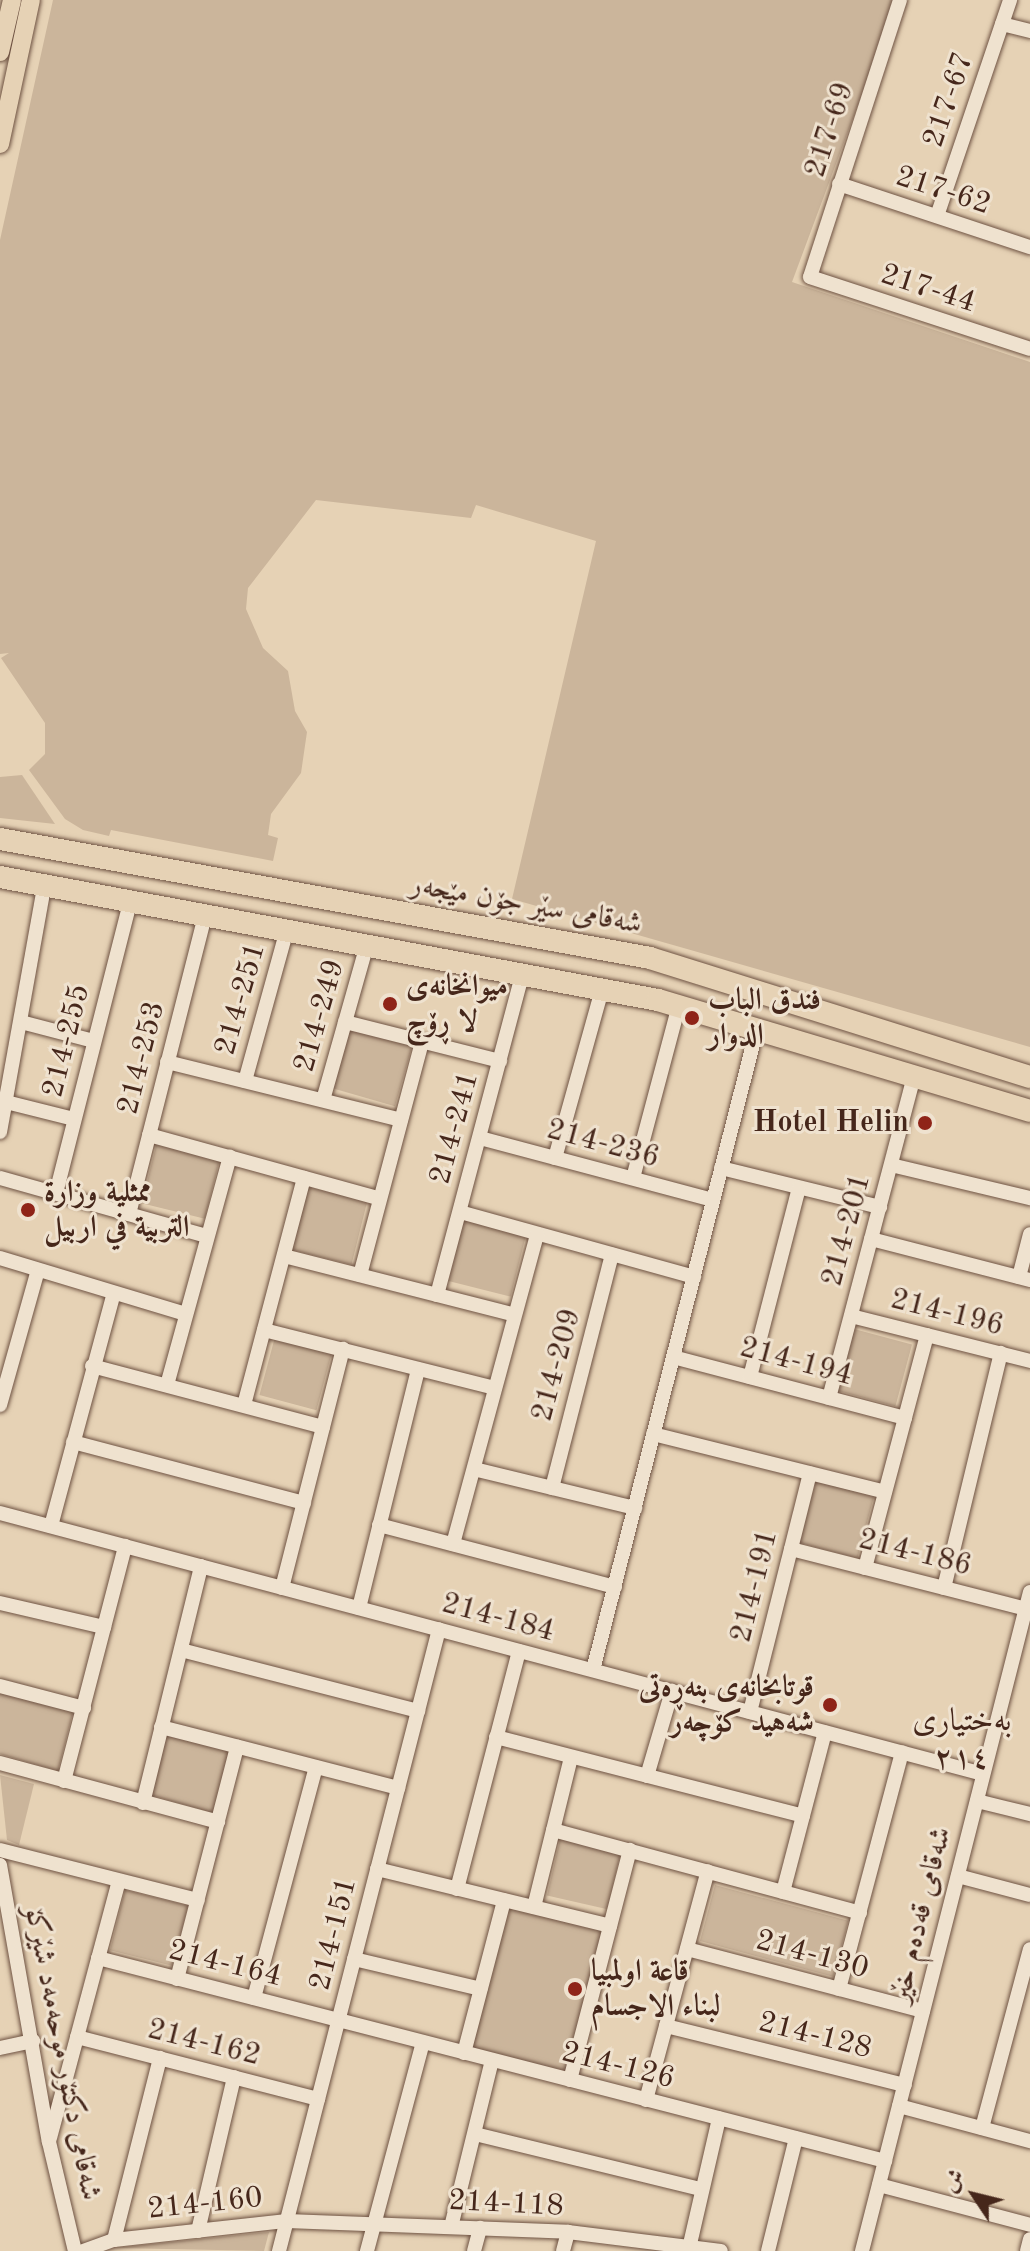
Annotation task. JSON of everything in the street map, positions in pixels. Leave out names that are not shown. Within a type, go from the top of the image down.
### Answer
[{"type":"highway","points":[[0,827],[10,840]]},
{"type":"highway","name":"شەقامی سێر جۆن مێجەر","points":[[10,840],[650,958],[1030,1077]]},
{"type":"highway","points":[[2,878],[679,1005],[1030,1110]]},
{"type":"highway","points":[[986,1098],[1004,1091],[1008,1082],[1002,1068]]},
{"type":"highway","points":[[1030,1086],[1025,1097],[1030,1110]]},
{"type":"main road","points":[[0,52],[12,0]]},
{"type":"main road","points":[[0,144],[31,0]]},
{"type":"street","name":"217-69","points":[[810,277],[900,0]]},
{"type":"street","name":"217-67","points":[[937,216],[1010,0]]},
{"type":"street","points":[[1002,24],[1030,31]]},
{"type":"street","name":"217-62","points":[[839,184],[1029,244]]},
{"type":"street","name":"217-44","points":[[810,277],[1030,349]]},
{"type":"street","points":[[0,1132],[44,887]]},
{"type":"street","name":"214-255","points":[[56,1193],[130,902]]},
{"type":"street","name":"214-253","points":[[129,1214],[205,915]]},
{"type":"street","name":"214-251","points":[[245,1081],[287,930]]},
{"type":"street","name":"214-249","points":[[323,1100],[367,945]]},
{"type":"street","name":"214-241","points":[[437,1295],[522,975]]},
{"type":"street","points":[[555,1158],[602,990]]},
{"type":"street","points":[[633,1178],[679,1005]]},
{"type":"street","points":[[21,1022],[94,1041]]},
{"type":"street","points":[[345,1022],[500,1061]]},
{"type":"street","points":[[593,1670],[757,1029]]},
{"type":"street","points":[[360,1275],[378,1198],[422,1042]]},
{"type":"street","points":[[167,1062],[401,1120]]},
{"type":"street","name":"214-201","points":[[829,1398],[914,1076]]},
{"type":"street","points":[[6,1102],[74,1119]]},
{"type":"street","points":[[149,1135],[378,1198]]},
{"type":"street","name":"214-236","points":[[480,1138],[713,1200]]},
{"type":"street","points":[[167,1385],[230,1157]]},
{"type":"street","points":[[891,1165],[1030,1198]]},
{"type":"street","points":[[721,1168],[880,1207]]},
{"type":"street","points":[[0,1178],[206,1236]]},
{"type":"street","points":[[244,1405],[304,1178]]},
{"type":"street","points":[[750,1377],[799,1188]]},
{"type":"street","points":[[460,1212],[694,1277]]},
{"type":"street","points":[[453,1544],[537,1234]]},
{"type":"street","points":[[871,1239],[1024,1278],[1030,1234]]},
{"type":"street","name":"214-209","points":[[552,1488],[612,1255]]},
{"type":"street","points":[[284,1256],[515,1315]]},
{"type":"street","points":[[0,1258],[186,1314]]},
{"type":"street","points":[[0,1405],[38,1270]]},
{"type":"street","points":[[51,1526],[114,1293]]},
{"type":"street","name":"214-196","points":[[851,1316],[1030,1361]]},
{"type":"street","points":[[264,1330],[495,1388]]},
{"type":"street","points":[[865,1568],[927,1335]]},
{"type":"street","points":[[282,1588],[343,1349]]},
{"type":"street","points":[[944,1588],[1001,1353]]},
{"type":"street","name":"214-194","points":[[673,1357],[905,1418]]},
{"type":"street","points":[[92,1366],[323,1427]]},
{"type":"street","points":[[359,1608],[418,1369]]},
{"type":"street","points":[[653,1434],[885,1492]]},
{"type":"street","points":[[73,1442],[304,1503]]},
{"type":"street","points":[[474,1469],[635,1508]]},
{"type":"street","name":"214-191","points":[[750,1712],[810,1473]]},
{"type":"street","name":"214-184","points":[[0,1513],[983,1774]]},
{"type":"street","points":[[379,1525],[615,1587]]},
{"type":"street","points":[[64,1781],[125,1546]]},
{"type":"street","name":"214-186","points":[[791,1549],[1028,1609]]},
{"type":"street","points":[[143,1803],[201,1566]]},
{"type":"street","name":"شەقامی قەدەم خێر","points":[[862,2251],[1030,1592]]},
{"type":"street","points":[[0,1603],[104,1627]]},
{"type":"street","name":"214-151","points":[[279,2251],[439,1629]]},
{"type":"street","points":[[181,1650],[418,1711]]},
{"type":"street","points":[[457,1889],[519,1651]]},
{"type":"street","points":[[0,1686],[84,1708]]},
{"type":"street","points":[[647,1776],[672,1691]]},
{"type":"street","points":[[161,1727],[398,1788]]},
{"type":"street","points":[[783,1892],[825,1732]]},
{"type":"street","points":[[496,1737],[803,1816]]},
{"type":"street","points":[[177,1979],[237,1747]]},
{"type":"street","points":[[839,1989],[902,1752]]},
{"type":"street","points":[[534,1907],[571,1757]]},
{"type":"street","points":[[0,1763],[218,1822]]},
{"type":"street","points":[[254,1998],[316,1767]]},
{"type":"street","points":[[977,1801],[1030,1814]]},
{"type":"street","points":[[553,1830],[860,1913]]},
{"type":"street","points":[[0,1850],[198,1900]]},
{"type":"street","points":[[570,2080],[630,1850]]},
{"type":"street","name":"شەقامی دکتۆر موحەمەد شێرکۆ","points":[[0,1865],[49,2142],[75,2251]]},
{"type":"street","points":[[377,1869],[610,1926]]},
{"type":"street","points":[[646,2100],[708,1871]]},
{"type":"street","points":[[958,1876],[1030,1895]]},
{"type":"street","points":[[49,2142],[119,1881]]},
{"type":"street","points":[[464,2053],[504,1900]]},
{"type":"street","name":"214-130","points":[[687,1949],[923,2011]]},
{"type":"street","points":[[982,2128],[1030,1949]]},
{"type":"street","name":"214-164","points":[[98,1958],[338,2020]]},
{"type":"street","points":[[354,1959],[481,1989]]},
{"type":"street","name":"214-126","points":[[338,2020],[885,2161]]},
{"type":"street","name":"214-128","points":[[666,2026],[905,2085]]},
{"type":"street","name":"214-162","points":[[77,2037],[318,2099]]},
{"type":"street","points":[[0,2048],[33,2041]]},
{"type":"street","points":[[367,2251],[423,2042]]},
{"type":"street","points":[[114,2240],[160,2058]]},
{"type":"street","points":[[451,2227],[492,2060]]},
{"type":"street","points":[[198,2231],[234,2077]]},
{"type":"street","points":[[899,2106],[1030,2141]]},
{"type":"street","points":[[690,2244],[719,2118]]},
{"type":"street","points":[[475,2134],[701,2189]]},
{"type":"street","points":[[768,2251],[796,2138]]},
{"type":"street","points":[[879,2185],[1030,2225]]},
{"type":"street","name":"214-118","points":[[287,2221],[568,2232],[640,2245],[690,2244],[721,2251]]},
{"type":"street","name":"214-160","points":[[83,2251],[114,2240],[287,2221]]},
{"type":"street","points":[[474,2251],[480,2228]]},
{"type":"street","points":[[563,2251],[568,2232]]},
{"type":"street","points":[[1027,2251],[1030,2239]]},
{"type":"shaded area","points":[[53,0],[897,0],[792,282],[1030,362],[1030,1047],[512,899],[596,541],[476,505],[471,518],[316,500],[248,588],[246,609],[263,648],[288,671],[295,711],[307,732],[301,773],[271,814],[268,835],[278,838],[273,861],[111,830],[109,836],[83,830],[65,819],[29,770],[45,754],[45,723],[1,658],[9,653],[0,654],[0,240]]},
{"type":"shaded area","points":[[22,775],[55,824],[0,818],[0,777]]},
{"type":"shaded area","points":[[351,1027],[413,1045],[395,1106],[333,1089]]},
{"type":"shaded area","points":[[157,1142],[220,1158],[205,1219],[142,1203]]},
{"type":"shaded area","points":[[308,1187],[367,1202],[351,1265],[292,1250]]},
{"type":"shaded area","points":[[464,1219],[526,1234],[511,1297],[449,1281]]},
{"type":"shaded area","points":[[854,1329],[912,1345],[895,1406],[837,1391]]},
{"type":"shaded area","points":[[275,1337],[332,1352],[316,1410],[259,1395]]},
{"type":"shaded area","points":[[816,1481],[874,1497],[857,1558],[799,1543]]},
{"type":"shaded area","points":[[0,1689],[74,1708],[58,1771],[0,1754]]},
{"type":"shaded area","points":[[167,1732],[230,1750],[213,1813],[149,1794]]},
{"type":"shaded area","points":[[0,1775],[34,1784],[19,1845],[7,1840]]},
{"type":"shaded area","points":[[561,1835],[621,1849],[607,1909],[547,1895]]},
{"type":"shaded area","points":[[715,1885],[848,1921],[833,1977],[700,1941]]},
{"type":"shaded area","points":[[125,1890],[188,1906],[173,1966],[110,1950]]},
{"type":"shaded area","points":[[504,1900],[610,1926],[572,2080],[466,2053]]},
{"type":"shaded area","points":[[269,2232],[264,2251],[115,2248]]},
{"type":"place","name":"میوانخانەی لا ڕۆچ","points":[[390,1004]]},
{"type":"place","name":"فندق الباب الدوار","points":[[692,1018]]},
{"type":"place","name":"Hotel Helin","points":[[925,1123]]},
{"type":"place","name":"ممثلية وزارة التربية في اربيل","points":[[28,1210]]},
{"type":"place","name":"قوتابخانەی بنەڕەتی شەهید کۆچەر","points":[[830,1705]]},
{"type":"place","name":"قاعة اولمبيا لبناء الاجسام","points":[[575,1989]]},
{"type":"district","name":"بەختیاری ٢١٤","points":[[962,1742]]}]
